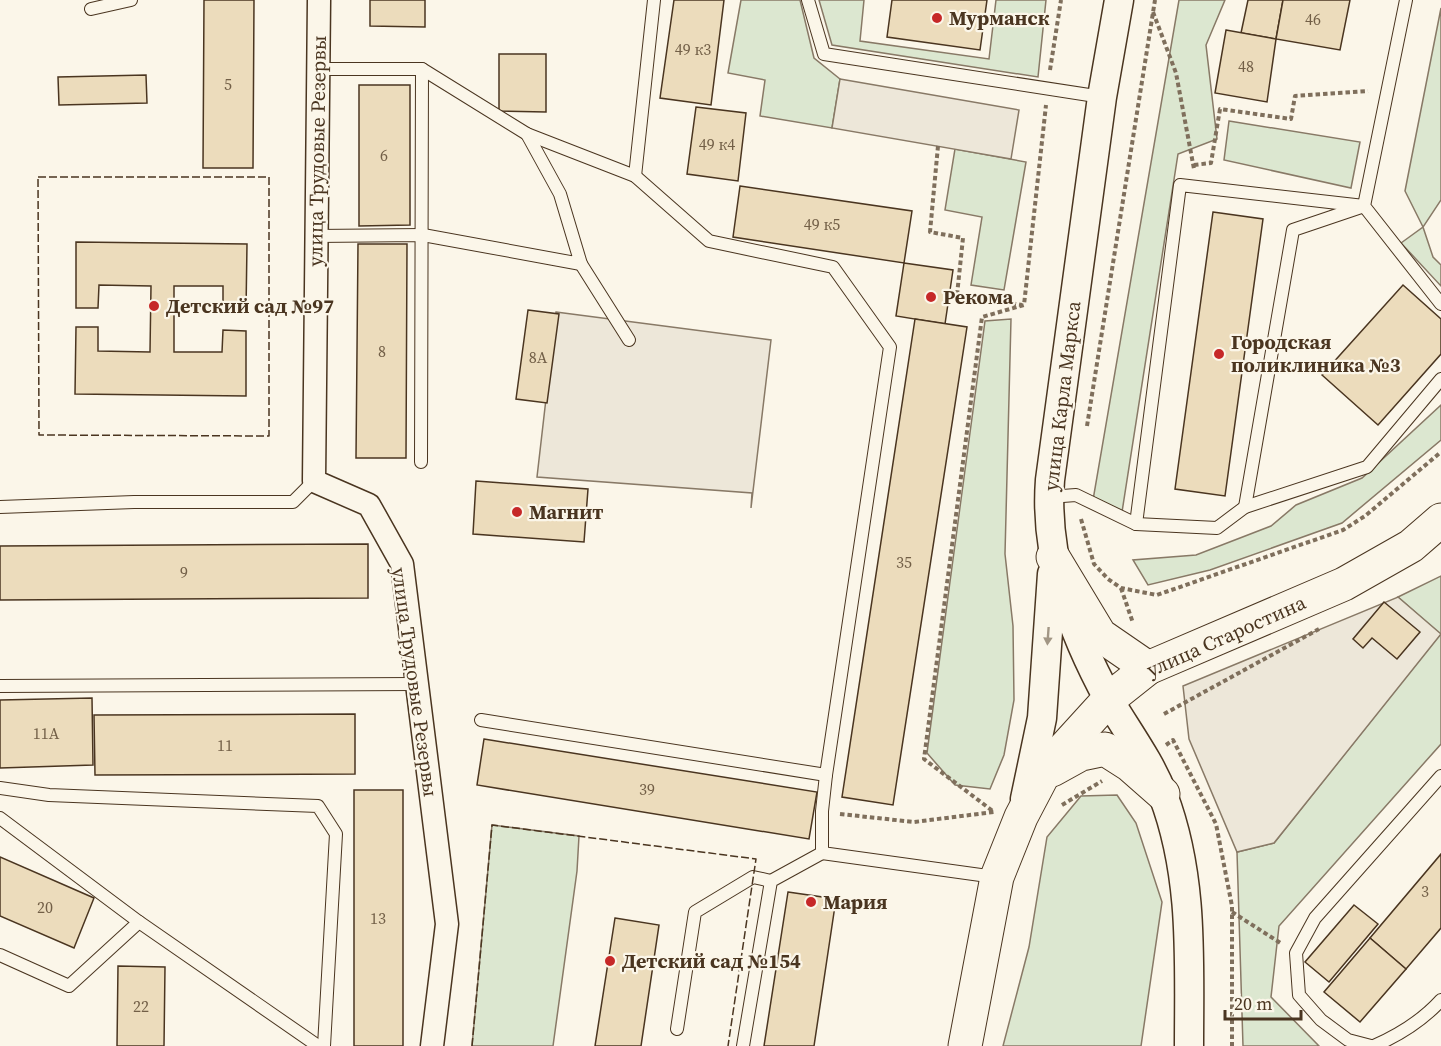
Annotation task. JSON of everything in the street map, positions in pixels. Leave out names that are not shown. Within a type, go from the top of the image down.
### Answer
[{"type":"main road","name":"улица Старостина","points":[[1021,817],[1043,775],[1109,699],[1148,668],[1344,584],[1411,546],[1441,520]]},
{"type":"main road","points":[[1053,557],[1100,635],[1148,668]]},
{"type":"main road","points":[[1043,775],[1081,754],[1105,749],[1131,765],[1159,771]]},
{"type":"main road","points":[[964,1046],[997,877],[1021,817]]},
{"type":"street","name":"улица Трудовые Резервы","points":[[318,0],[314,481],[369,505],[402,564],[415,684],[447,924],[432,1046]]},
{"type":"street","name":"улица Карла Маркса","points":[[1119,0],[1102,98],[1063,496],[1053,557],[1077,637],[1109,699],[1159,771],[1182,858],[1186,886],[1190,940],[1189,1046]]},
{"type":"street","points":[[1021,817],[1042,718],[1053,557]]},
{"type":"lane","points":[[92,9],[131,0]]},
{"type":"lane","points":[[635,176],[654,0]]},
{"type":"lane","points":[[808,0],[824,54],[1047,87],[1102,98]]},
{"type":"lane","points":[[1365,206],[1406,0]]},
{"type":"lane","points":[[319,69],[422,69],[526,134],[635,176],[709,241],[833,267],[890,347],[826,775],[822,812],[822,853]]},
{"type":"lane","points":[[421,462],[422,69]]},
{"type":"lane","points":[[526,134],[560,194],[581,264],[628,340]]},
{"type":"lane","points":[[1136,524],[1180,185],[1365,206],[1441,304]]},
{"type":"lane","points":[[1245,507],[1293,230],[1365,206]]},
{"type":"lane","points":[[315,236],[423,236],[581,264]]},
{"type":"lane","points":[[1063,496],[1136,524],[1217,528],[1245,507],[1367,466],[1441,379]]},
{"type":"lane","points":[[0,507],[134,502],[293,502],[314,481]]},
{"type":"lane","points":[[0,686],[415,684]]},
{"type":"lane","points":[[481,720],[826,775]]},
{"type":"lane","points":[[1441,777],[1315,918],[1296,953],[1299,994],[1321,1020],[1350,1043],[1373,1046],[1397,1036],[1431,1012],[1441,1000]]},
{"type":"lane","points":[[0,788],[49,795],[318,806],[336,834],[324,1046]]},
{"type":"lane","points":[[0,818],[139,922],[318,1046]]},
{"type":"lane","points":[[677,1029],[694,912],[753,877],[771,881],[822,853],[997,877]]},
{"type":"lane","points":[[743,1046],[771,881]]},
{"type":"lane","points":[[0,955],[69,986],[139,922]]},
{"type":"path","points":[[1024,305],[1047,87],[1061,0]]},
{"type":"path","points":[[1085,436],[1155,0]]},
{"type":"path","points":[[1153,11],[1176,73],[1194,165],[1212,163],[1220,109],[1291,118],[1295,96],[1389,90]]},
{"type":"path","points":[[938,146],[930,232],[963,238],[957,295],[1024,305]]},
{"type":"path","points":[[822,812],[914,822],[994,812],[924,759],[982,317],[1024,305]]},
{"type":"path","points":[[1063,496],[1094,564],[1108,579],[1121,588],[1157,595],[1343,530],[1365,516],[1441,452]]},
{"type":"path","points":[[1121,588],[1136,632]]},
{"type":"path","points":[[1164,714],[1326,625]]},
{"type":"path","points":[[1159,771],[1173,740],[1216,824],[1232,912],[1232,1046]]},
{"type":"path","points":[[1056,814],[1062,805],[1110,776]]},
{"type":"path","points":[[1232,912],[1296,953]]},
{"type":"green space","points":[[741,0],[800,0],[814,58],[840,79],[832,128],[760,116],[765,80],[728,73]]},
{"type":"green space","points":[[819,0],[864,0],[860,41],[989,59],[996,0],[1046,0],[1038,77],[832,45]]},
{"type":"green space","points":[[1179,0],[1225,0],[1206,45],[1217,139],[1178,154],[1122,512],[1093,500]]},
{"type":"green space","points":[[1441,8],[1441,200],[1423,227],[1405,191]]},
{"type":"green space","points":[[1229,121],[1360,142],[1351,188],[1224,160]]},
{"type":"green space","points":[[955,149],[1026,162],[1004,290],[971,285],[982,217],[945,210]]},
{"type":"green space","points":[[1423,227],[1433,257],[1441,265],[1441,286],[1401,243]]},
{"type":"green space","points":[[1011,319],[1005,554],[1013,626],[1014,700],[1004,755],[990,789],[955,785],[927,753],[985,321]]},
{"type":"green space","points":[[1441,405],[1441,440],[1342,523],[1210,570],[1148,585],[1133,560],[1196,555],[1271,526],[1296,505],[1362,478]]},
{"type":"green space","points":[[1441,576],[1441,744],[1279,926],[1271,997],[1319,1046],[1243,1046],[1237,852],[1274,843],[1440,634],[1398,597]]},
{"type":"green space","points":[[1117,795],[1136,823],[1162,902],[1141,1046],[1003,1046],[1029,947],[1047,837],[1081,796]]},
{"type":"green space","points":[[492,825],[579,836],[577,871],[553,1046],[472,1046]]},
{"type":"shaded area","points":[[840,79],[1019,110],[1011,159],[832,128]]},
{"type":"shaded area","points":[[556,312],[771,340],[751,508],[752,493],[537,477]]},
{"type":"shaded area","points":[[1398,597],[1441,634],[1274,843],[1237,852],[1189,739],[1183,686]]},
{"type":"building","points":[[204,0],[254,0],[253,168],[203,168]]},
{"type":"building","points":[[370,0],[425,0],[425,27],[370,26]]},
{"type":"building","points":[[674,0],[724,0],[711,105],[660,98]]},
{"type":"building","name":"Мурманск","points":[[892,0],[987,0],[980,50],[887,37]]},
{"type":"building","points":[[1248,0],[1283,0],[1276,39],[1241,33]]},
{"type":"building","points":[[1283,0],[1350,0],[1340,50],[1276,39]]},
{"type":"building","points":[[1226,30],[1276,39],[1267,102],[1215,93]]},
{"type":"building","points":[[499,54],[546,54],[546,112],[499,111]]},
{"type":"building","points":[[146,75],[147,103],[59,105],[58,77]]},
{"type":"building","points":[[359,85],[410,85],[410,225],[359,226]]},
{"type":"building","points":[[696,107],[746,113],[738,181],[687,174]]},
{"type":"building","points":[[740,186],[912,211],[904,263],[733,237]]},
{"type":"building","name":"Городская поликлиника №3","points":[[1213,212],[1263,219],[1225,496],[1175,489]]},
{"type":"building","points":[[76,242],[247,244],[246,311],[223,311],[223,286],[174,286],[174,352],[222,352],[223,330],[246,331],[246,396],[75,394],[76,327],[98,327],[98,351],[150,352],[151,286],[99,285],[98,308],[76,308]]},
{"type":"building","points":[[358,244],[407,244],[406,458],[356,458]]},
{"type":"building","points":[[904,263],[953,270],[945,324],[896,316]]},
{"type":"building","points":[[1403,285],[1441,319],[1441,354],[1378,425],[1322,375]]},
{"type":"building","points":[[528,310],[559,314],[547,403],[516,399]]},
{"type":"building","points":[[915,319],[967,327],[893,805],[842,797]]},
{"type":"building","points":[[476,481],[588,489],[584,542],[473,534]]},
{"type":"building","points":[[368,544],[368,598],[0,600],[0,546]]},
{"type":"building","points":[[1384,602],[1420,632],[1397,659],[1372,638],[1363,648],[1353,639]]},
{"type":"building","points":[[92,698],[93,765],[0,768],[0,700]]},
{"type":"building","points":[[355,714],[355,774],[95,775],[94,715]]},
{"type":"building","points":[[484,739],[817,792],[809,839],[477,785]]},
{"type":"building","points":[[354,790],[403,790],[403,1046],[354,1046]]},
{"type":"building","points":[[1441,854],[1441,928],[1406,969],[1370,938]]},
{"type":"building","points":[[0,857],[94,898],[74,948],[0,916]]},
{"type":"building","points":[[788,892],[836,899],[814,1046],[764,1046]]},
{"type":"building","points":[[1354,905],[1378,924],[1329,982],[1305,962]]},
{"type":"building","points":[[615,918],[659,925],[641,1046],[595,1046]]},
{"type":"building","points":[[1370,938],[1406,969],[1360,1022],[1324,992]]},
{"type":"building","points":[[118,966],[165,967],[164,1046],[117,1046]]},
{"type":"fence","points":[[38,177],[269,177],[269,436],[39,435],[38,177]]},
{"type":"fence","points":[[472,1046],[492,825],[756,859],[728,1046]]},
{"type":"place","name":"Мурманск","points":[[937,18]]},
{"type":"place","name":"Рекома","points":[[931,297]]},
{"type":"place","name":"Детский сад №97","points":[[154,306]]},
{"type":"place","name":"Городская поликлиника №3","points":[[1219,354]]},
{"type":"place","name":"Магнит","points":[[517,512]]},
{"type":"place","name":"Мария","points":[[811,902]]},
{"type":"place","name":"Детский сад №154","points":[[610,961]]}]
